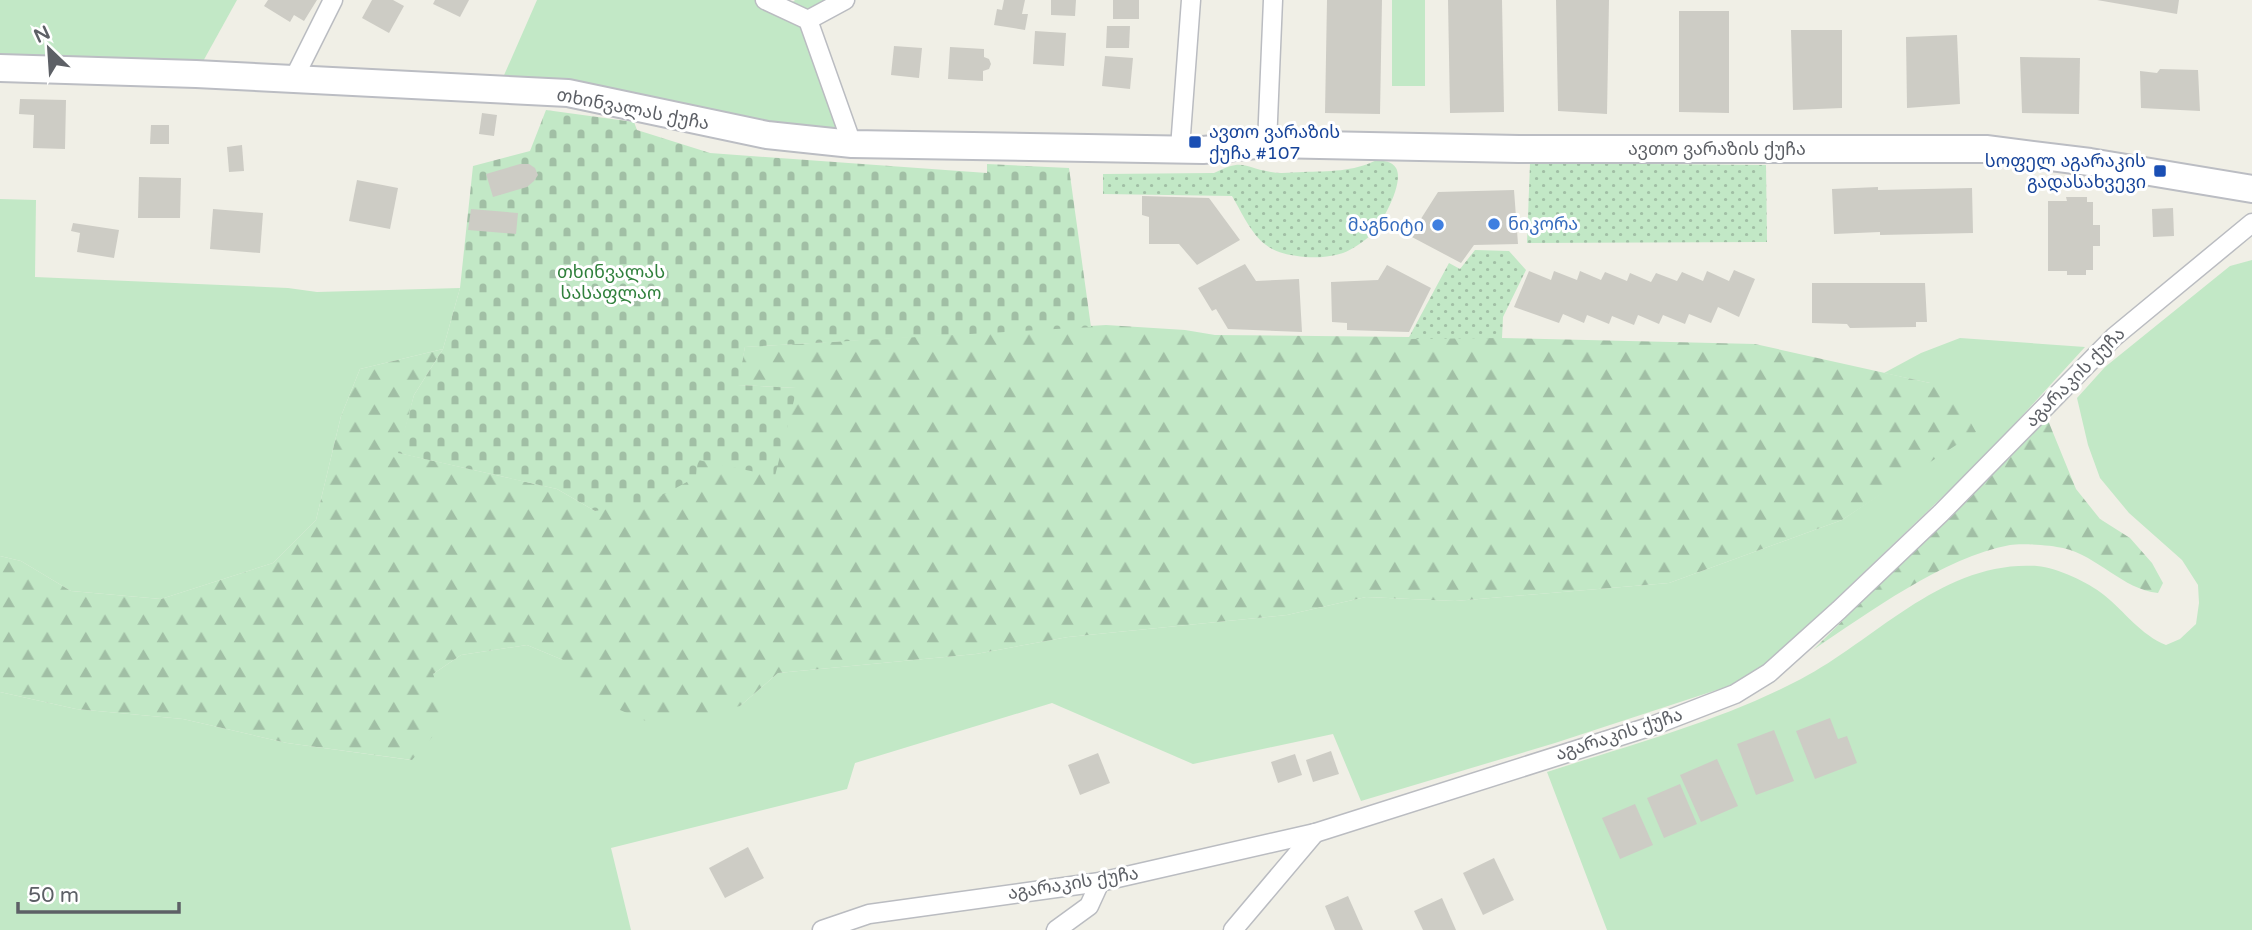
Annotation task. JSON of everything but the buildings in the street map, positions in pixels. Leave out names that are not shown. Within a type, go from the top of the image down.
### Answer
[{"type":"street","points":[[293,80],[333,0]]},
{"type":"street","points":[[765,0],[808,20],[852,144]]},
{"type":"street","points":[[808,20],[845,0]]},
{"type":"street","points":[[1180,148],[1192,0]]},
{"type":"street","points":[[1268,144],[1273,0]]},
{"type":"street","name":"თხინვალას ქუჩა","points":[[0,68],[568,93],[767,135],[852,144],[1180,148]]},
{"type":"street","name":"ავთო ვარაზის ქუჩა","points":[[1180,148],[1203,150],[1268,144],[1520,149],[1986,149],[2090,162],[2252,189]]},
{"type":"street","name":"აგარაკის ქუჩა","points":[[822,930],[869,914],[1100,882],[1315,833],[1652,726],[1735,694],[1769,673],[1941,513],[2113,337],[2252,223]]},
{"type":"street","points":[[1233,930],[1315,833]]},
{"type":"street","points":[[1056,930],[1089,906],[1100,882]]},
{"type":"green space","points":[[0,0],[237,0],[196,74],[0,65]]},
{"type":"green space","points":[[537,0],[765,0],[785,9],[795,0],[845,0],[808,20],[852,144],[498,89]]},
{"type":"green space","points":[[1392,0],[1425,0],[1425,86],[1392,86]]},
{"type":"green space","name":"თხინვალას სასაფლაო","points":[[546,110],[634,122],[637,130],[710,153],[987,173],[987,164],[1069,168],[1091,327],[745,347],[738,385],[797,388],[775,476],[698,460],[696,477],[652,501],[595,511],[557,489],[398,453],[414,395],[443,349],[460,288],[473,166],[530,151]]},
{"type":"green space","points":[[1377,160],[1392,164],[1398,175],[1395,193],[1385,214],[1370,236],[1350,250],[1324,257],[1287,254],[1266,245],[1252,231],[1232,196],[1103,194],[1103,174],[1214,173],[1238,165],[1279,173],[1332,171],[1359,167]]},
{"type":"green space","points":[[1530,163],[1766,165],[1767,242],[1527,243]]},
{"type":"green space","points":[[0,199],[36,200],[35,277],[288,288],[317,292],[460,288],[443,349],[360,369],[341,416],[316,520],[273,563],[161,599],[71,591],[21,561],[0,556]]},
{"type":"green space","points":[[1475,250],[1509,251],[1526,270],[1503,317],[1502,338],[1408,339],[1449,263],[1460,269]]},
{"type":"green space","points":[[2252,260],[2252,930],[1607,930],[1547,772],[1676,731],[1771,694],[1829,662],[1912,605],[1941,589],[1971,576],[2003,567],[2037,566],[2072,576],[2097,590],[2141,629],[2166,645],[2180,639],[2196,624],[2198,585],[2182,560],[2129,513],[2100,478],[2088,445],[2077,398],[2105,367],[2230,266]]},
{"type":"green space","points":[[1106,325],[1185,330],[1215,335],[1755,344],[1930,383],[1964,411],[1976,432],[1842,520],[1669,583],[1455,601],[1366,597],[1287,615],[1068,637],[976,654],[778,673],[740,706],[655,725],[592,698],[563,660],[527,645],[461,655],[433,674],[449,718],[412,760],[287,743],[183,719],[76,709],[0,692],[0,556],[21,561],[71,591],[161,599],[273,563],[316,520],[341,416],[360,369],[443,349],[414,395],[399,453],[557,489],[595,511],[698,460],[796,388],[737,385],[745,347]]},
{"type":"green space","points":[[1960,338],[2085,347],[1988,453],[1756,674],[1732,685],[1555,743],[1361,801],[1333,734],[1193,764],[1052,703],[855,763],[847,789],[611,848],[631,930],[0,930],[0,692],[76,709],[183,719],[287,743],[411,760],[433,674],[461,655],[527,645],[563,660],[740,706],[778,673],[976,654],[1068,637],[1287,615],[1366,597],[1455,601],[1669,583],[1842,520],[1901,480],[1930,383],[1884,373],[1921,353]]},
{"type":"green space","points":[[2047,418],[2076,489],[2100,519],[2130,538],[2152,563],[2163,583],[2158,593],[2121,579],[2076,552],[2051,546],[2010,545],[1985,551],[1933,574],[1813,650]]},
{"type":"place","name":"ავთო ვარაზის ქუჩა #107","points":[[1195,142]]},
{"type":"place","name":"სოფელ აგარაკის გადასახვევი","points":[[2160,171]]},
{"type":"place","name":"ნიკორა","points":[[1494,224]]},
{"type":"place","name":"მაგნიტი","points":[[1438,225]]}]
